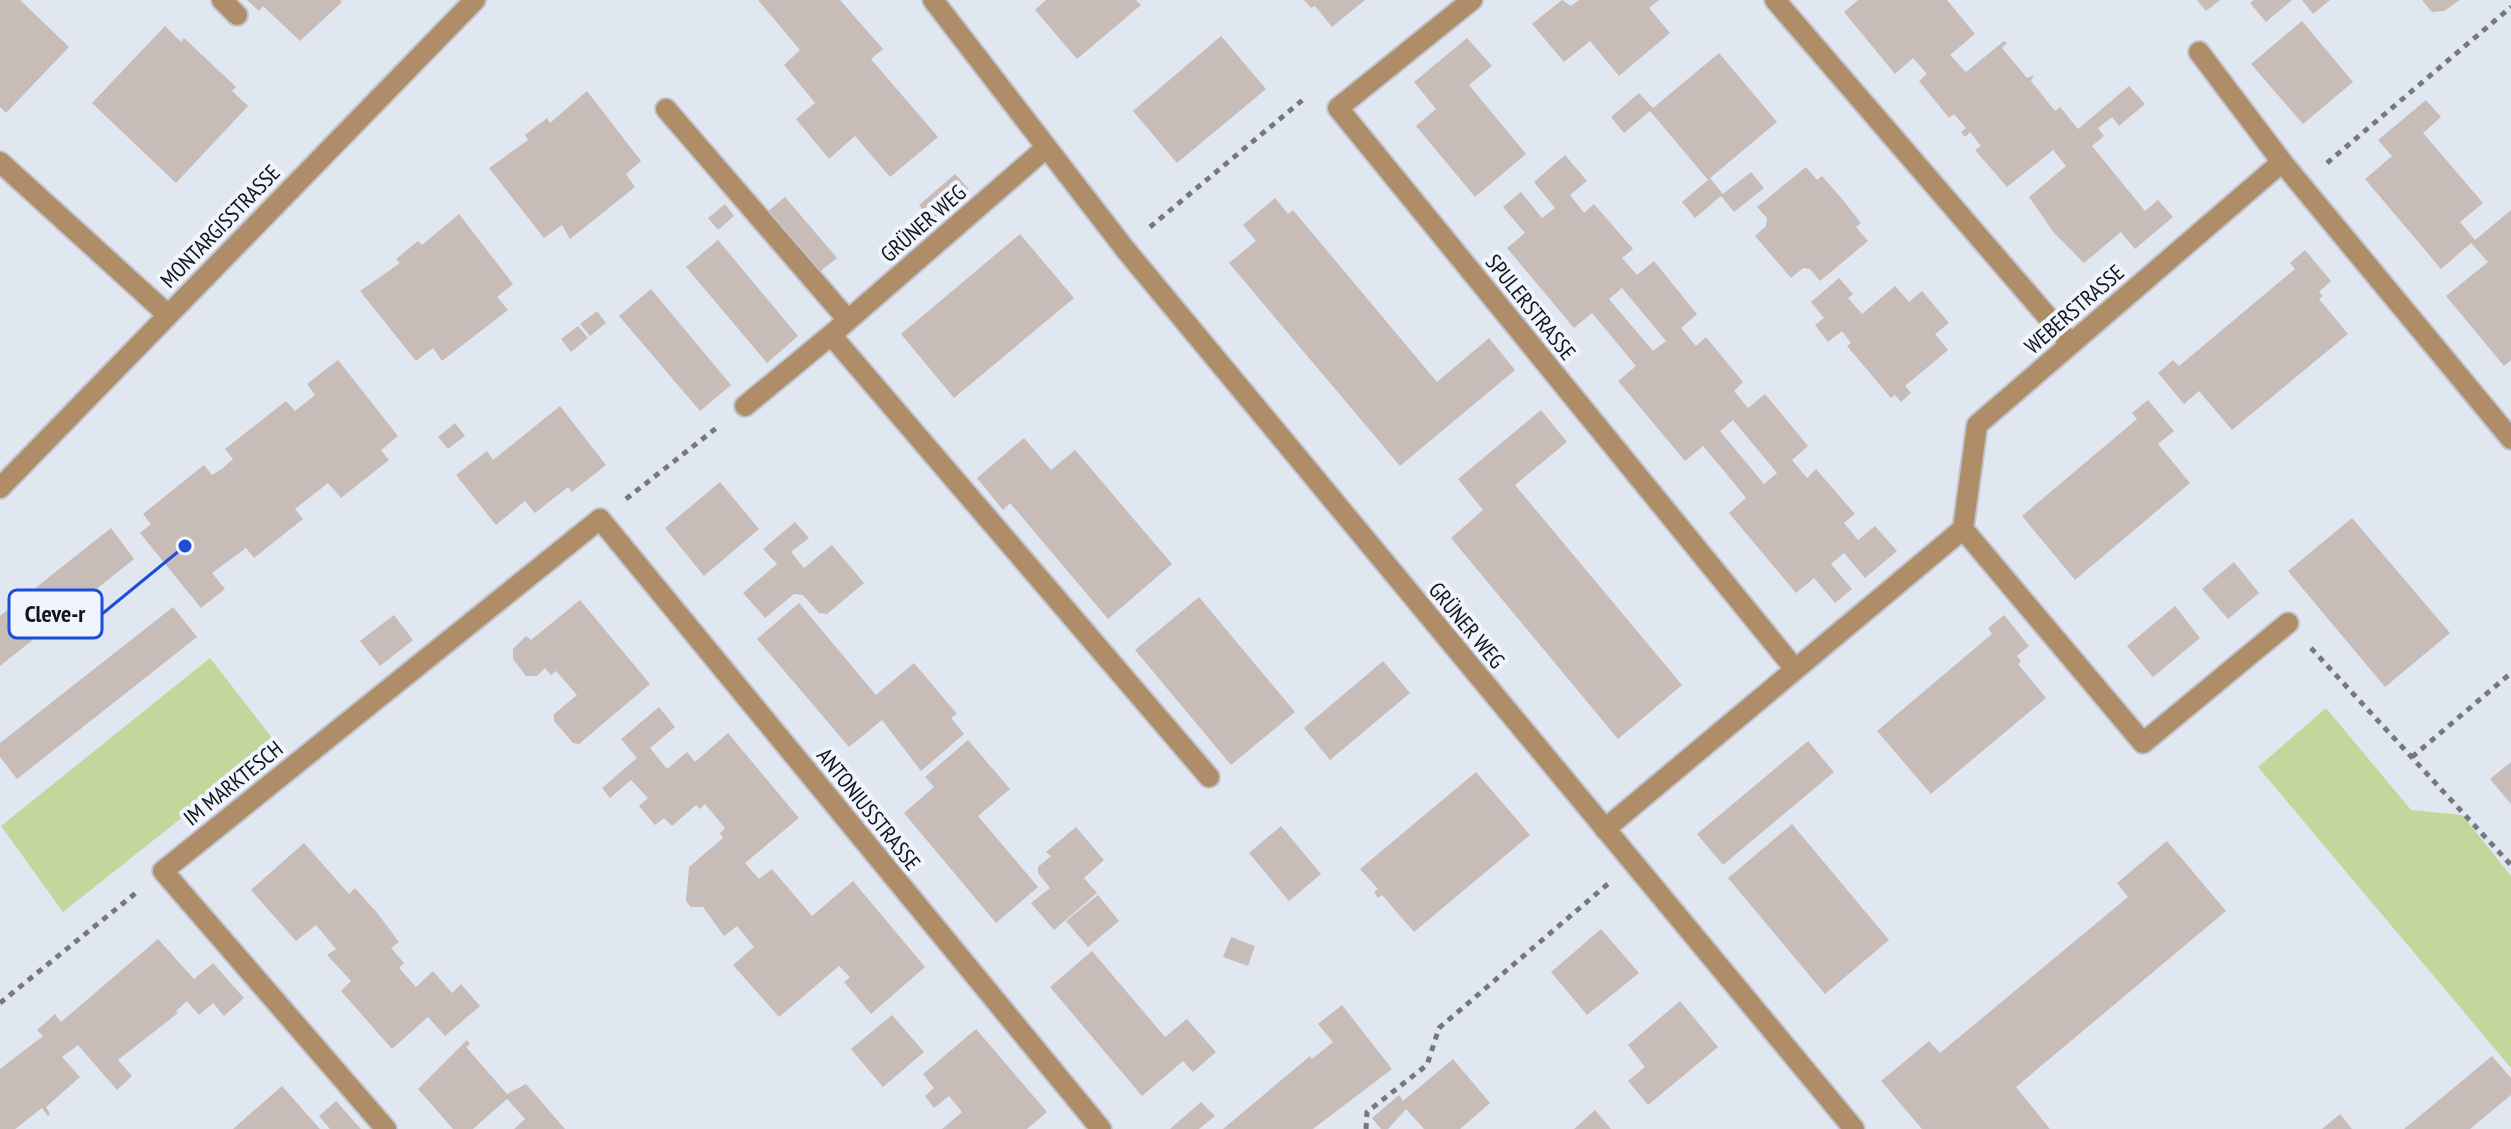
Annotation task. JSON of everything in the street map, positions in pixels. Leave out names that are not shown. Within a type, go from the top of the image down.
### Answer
[{"type":"street","name":"MONTARGISSTRASSE","points":[[0,488],[475,0]]},
{"type":"street","name":"GRÜNER WEG","points":[[933,0],[1125,249],[1854,1129]]},
{"type":"street","points":[[1338,108],[1472,0]]},
{"type":"street","points":[[1775,0],[2071,344]]},
{"type":"street","points":[[2199,52],[2282,162],[2511,439]]},
{"type":"street","name":"SPULERSTRASSE","points":[[1338,108],[1795,669]]},
{"type":"street","points":[[666,109],[848,320]]},
{"type":"street","name":"GRÜNER WEG","points":[[745,406],[1046,148]]},
{"type":"street","points":[[0,162],[167,314]]},
{"type":"street","name":"WEBERSTRASSE","points":[[1963,529],[1977,425],[2282,162]]},
{"type":"street","points":[[831,335],[1209,777]]},
{"type":"street","name":"IM MARKTESCH","points":[[163,871],[600,519]]},
{"type":"street","name":"ANTONIUSSTRASSE","points":[[600,519],[1101,1129]]},
{"type":"street","points":[[1605,829],[1963,529],[2143,743],[2288,623]]},
{"type":"street","points":[[163,871],[386,1129]]},
{"type":"path","points":[[2302,186],[2511,7]]},
{"type":"path","points":[[1125,249],[1306,98],[1338,108]]},
{"type":"path","points":[[600,519],[745,406]]},
{"type":"path","points":[[2288,623],[2511,865]]},
{"type":"path","points":[[2412,757],[2511,673]]},
{"type":"path","points":[[0,1003],[163,871]]},
{"type":"path","points":[[1366,1129],[1367,1112],[1427,1065],[1439,1028],[1609,883]]},
{"type":"green space","points":[[210,658],[276,743],[63,912],[1,826]]},
{"type":"green space","points":[[2326,708],[2411,810],[2462,815],[2511,876],[2511,1068],[2258,767]]},
{"type":"building","points":[[0,0],[20,0],[69,47],[6,113],[0,107]]},
{"type":"building","points":[[247,0],[342,2],[300,41],[263,6],[259,11]]},
{"type":"building","points":[[758,0],[840,0],[883,49],[871,59],[938,137],[890,177],[855,136],[829,159],[796,119],[815,103],[784,65],[800,50]]},
{"type":"building","points":[[1046,0],[1136,0],[1141,5],[1077,59],[1035,10]]},
{"type":"building","points":[[1304,0],[1365,0],[1332,27],[1315,6],[1311,8]]},
{"type":"building","points":[[1562,0],[1571,6],[1579,0],[1659,0],[1649,8],[1670,33],[1619,76],[1590,41],[1564,62],[1532,24]]},
{"type":"building","points":[[1858,0],[1947,0],[1975,34],[1950,55],[1966,72],[2004,41],[2007,43],[2002,48],[2027,78],[2034,75],[2031,81],[2055,111],[2060,107],[2078,129],[2129,86],[2145,104],[2119,126],[2112,117],[2098,128],[2104,136],[2092,146],[2145,211],[2158,200],[2173,217],[2135,249],[2121,232],[2084,263],[2054,233],[2029,197],[2066,166],[2053,150],[2007,187],[1975,150],[1981,146],[1970,132],[1965,137],[1961,132],[1966,128],[1954,114],[1949,118],[1919,81],[1927,74],[1913,58],[1895,74],[1844,12]]},
{"type":"building","points":[[2197,0],[2220,0],[2206,11]]},
{"type":"building","points":[[2254,0],[2292,0],[2266,22],[2250,3]]},
{"type":"building","points":[[2302,0],[2330,0],[2313,14]]},
{"type":"building","points":[[2422,0],[2460,0],[2444,11],[2432,12]]},
{"type":"building","points":[[2302,21],[2353,82],[2303,124],[2251,64]]},
{"type":"building","points":[[165,26],[181,42],[184,38],[236,87],[232,91],[248,106],[176,183],[92,103]]},
{"type":"building","points":[[1221,36],[1266,89],[1177,163],[1133,111]]},
{"type":"building","points":[[1467,38],[1492,66],[1469,85],[1526,154],[1475,197],[1416,126],[1436,109],[1414,82]]},
{"type":"building","points":[[1719,53],[1777,122],[1710,178],[1723,194],[1751,172],[1764,188],[1734,212],[1721,196],[1695,218],[1682,202],[1708,180],[1650,111],[1624,133],[1611,117],[1639,93],[1653,108]]},
{"type":"building","points":[[587,91],[641,161],[626,174],[635,187],[570,239],[562,225],[544,238],[489,168],[528,140],[525,135],[547,118],[550,123]]},
{"type":"building","points":[[2426,100],[2441,117],[2423,133],[2483,203],[2460,222],[2475,240],[2511,210],[2511,360],[2504,366],[2446,296],[2488,262],[2471,243],[2441,269],[2365,179],[2392,156],[2378,140]]},
{"type":"building","points":[[1565,155],[1587,181],[1570,195],[1584,213],[1594,204],[1633,249],[1622,258],[1637,275],[1654,261],[1697,314],[1681,328],[1696,346],[1706,337],[1743,382],[1734,391],[1748,408],[1765,394],[1808,446],[1792,460],[1807,478],[1816,469],[1855,514],[1844,523],[1858,540],[1875,526],[1897,551],[1865,578],[1844,553],[1831,564],[1852,589],[1835,603],[1814,578],[1796,593],[1729,513],[1746,498],[1725,472],[1703,446],[1685,461],[1618,381],[1636,366],[1592,313],[1574,328],[1507,248],[1525,233],[1503,207],[1521,192],[1542,218],[1555,208],[1534,182]],"holes":[[[1622,288],[1666,341],[1653,351],[1609,299]],[[1733,420],[1777,473],[1764,484],[1720,431]]]},
{"type":"building","points":[[1806,167],[1817,180],[1822,176],[1842,199],[1861,223],[1856,227],[1868,241],[1820,281],[1810,269],[1803,268],[1791,278],[1755,236],[1766,226],[1767,218],[1757,207]]},
{"type":"building","points":[[955,174],[969,189],[932,221],[919,205]]},
{"type":"building","points":[[785,197],[837,258],[818,273],[767,212]]},
{"type":"building","points":[[1275,198],[1288,214],[1293,210],[1437,382],[1489,338],[1515,370],[1400,466],[1229,263],[1256,241],[1243,225]]},
{"type":"building","points":[[725,204],[734,216],[718,230],[708,218]]},
{"type":"building","points":[[459,214],[513,284],[497,297],[508,310],[442,361],[433,348],[416,361],[360,291],[400,263],[396,259],[418,241],[422,245]]},
{"type":"building","points":[[1020,234],[1074,298],[954,398],[901,334]]},
{"type":"building","points":[[718,240],[798,336],[767,363],[686,267]]},
{"type":"building","points":[[2305,250],[2331,281],[2319,292],[2323,296],[2319,299],[2348,334],[2232,430],[2199,391],[2184,404],[2158,373],[2173,360],[2179,366],[2295,269],[2290,263]]},
{"type":"building","points":[[1839,278],[1853,294],[1848,298],[1862,314],[1895,286],[1909,302],[1922,291],[1949,323],[1935,334],[1948,350],[1905,386],[1911,393],[1901,402],[1895,395],[1891,398],[1847,346],[1851,343],[1842,331],[1828,342],[1815,325],[1824,318],[1811,302]]},
{"type":"building","points":[[651,289],[731,385],[700,411],[619,316]]},
{"type":"building","points":[[597,311],[606,323],[590,336],[580,324]]},
{"type":"building","points":[[578,326],[588,338],[571,352],[561,339]]},
{"type":"building","points":[[338,360],[398,436],[381,450],[389,460],[341,498],[328,483],[295,509],[303,519],[254,558],[246,548],[212,573],[225,589],[201,608],[140,533],[151,524],[143,514],[204,465],[212,475],[223,468],[233,459],[225,449],[286,401],[295,411],[315,395],[307,384]]},
{"type":"building","points":[[2148,400],[2174,431],[2158,444],[2190,483],[2075,580],[2022,516],[2137,419],[2132,413]]},
{"type":"building","points":[[560,406],[606,465],[572,492],[568,487],[535,513],[525,501],[496,525],[456,475],[487,451],[493,460]]},
{"type":"building","points":[[1541,410],[1567,442],[1515,485],[1682,685],[1618,739],[1451,538],[1483,510],[1458,479]]},
{"type":"building","points":[[455,423],[465,436],[448,449],[438,437]]},
{"type":"building","points":[[1024,438],[1051,470],[1075,450],[1172,564],[1108,619],[1010,503],[1003,510],[977,478]]},
{"type":"building","points":[[720,482],[759,529],[704,576],[665,528]]},
{"type":"building","points":[[2352,518],[2450,633],[2385,687],[2288,571]]},
{"type":"building","points":[[795,522],[809,538],[791,552],[804,568],[832,545],[864,583],[827,614],[819,613],[803,595],[794,594],[765,618],[743,593],[777,564],[763,549]]},
{"type":"building","points":[[111,528],[134,559],[0,666],[0,616]]},
{"type":"building","points":[[2234,562],[2259,593],[2228,619],[2202,589]]},
{"type":"building","points":[[1199,597],[1295,712],[1231,765],[1135,650]]},
{"type":"building","points":[[580,600],[650,684],[579,744],[573,743],[554,721],[554,714],[577,695],[556,671],[551,675],[545,668],[537,676],[526,676],[513,659],[513,649],[526,636],[531,640]]},
{"type":"building","points":[[799,603],[876,695],[914,663],[957,714],[951,718],[964,734],[921,771],[882,720],[849,747],[757,639]]},
{"type":"building","points":[[2175,606],[2200,638],[2153,677],[2127,646]]},
{"type":"building","points":[[173,607],[197,637],[17,779],[0,757],[0,743]]},
{"type":"building","points":[[394,615],[413,640],[380,666],[360,641]]},
{"type":"building","points":[[2004,615],[2029,646],[2017,656],[2021,661],[2018,664],[2046,698],[1931,794],[1877,731],[1992,634],[1988,628]]},
{"type":"building","points":[[1383,661],[1410,693],[1330,760],[1304,728]]},
{"type":"building","points":[[659,707],[675,727],[650,748],[667,769],[687,752],[695,762],[728,733],[799,818],[745,863],[759,879],[772,869],[812,916],[853,881],[925,967],[871,1014],[844,982],[850,977],[839,966],[779,1017],[733,965],[754,947],[737,926],[724,936],[703,907],[691,907],[686,901],[689,867],[723,838],[720,833],[725,828],[705,804],[700,809],[696,805],[672,826],[664,818],[655,825],[639,806],[648,798],[631,780],[610,798],[602,788],[637,758],[621,739]]},
{"type":"building","points":[[968,740],[1010,789],[978,816],[1038,887],[996,923],[904,813],[934,787],[925,777]]},
{"type":"building","points":[[1808,741],[1834,772],[1723,865],[1697,834]]},
{"type":"building","points":[[2511,762],[2511,804],[2490,779]]},
{"type":"building","points":[[1476,772],[1530,835],[1414,932],[1382,895],[1378,898],[1374,892],[1378,889],[1360,869]]},
{"type":"building","points":[[1792,824],[1889,940],[1825,994],[1728,878]]},
{"type":"building","points":[[1281,826],[1321,874],[1289,901],[1249,853]]},
{"type":"building","points":[[1076,827],[1104,860],[1084,878],[1097,893],[1054,930],[1031,903],[1050,888],[1038,873],[1038,867],[1051,856],[1046,852]]},
{"type":"building","points":[[2167,841],[2226,911],[2016,1087],[2050,1129],[1922,1129],[1881,1081],[1929,1041],[1940,1053],[2128,897],[2117,883]]},
{"type":"building","points":[[304,843],[349,894],[355,888],[378,914],[399,942],[391,948],[404,963],[399,968],[416,987],[433,971],[452,993],[461,984],[480,1006],[445,1036],[428,1017],[392,1049],[341,991],[351,981],[327,955],[336,949],[316,925],[296,941],[251,890]]},
{"type":"building","points":[[1098,895],[1119,921],[1088,947],[1066,921]]},
{"type":"building","points":[[1601,929],[1639,973],[1587,1015],[1551,972]]},
{"type":"building","points":[[1231,937],[1255,946],[1248,966],[1223,957]]},
{"type":"building","points":[[158,939],[194,979],[213,963],[244,998],[224,1016],[213,1003],[199,1015],[187,1001],[176,1011],[178,1013],[118,1060],[132,1076],[117,1090],[78,1045],[62,1057],[80,1077],[46,1107],[50,1114],[48,1116],[42,1108],[15,1129],[0,1129],[0,1069],[43,1036],[37,1030],[55,1014],[61,1022]]},
{"type":"building","points":[[1092,951],[1165,1037],[1187,1019],[1216,1052],[1193,1072],[1183,1061],[1142,1096],[1050,987]]},
{"type":"building","points":[[1680,1001],[1718,1047],[1648,1105],[1628,1081],[1645,1067],[1628,1045]]},
{"type":"building","points":[[1342,1005],[1392,1069],[1313,1129],[1223,1129],[1310,1056],[1312,1059],[1333,1042],[1318,1024]]},
{"type":"building","points":[[892,1015],[924,1052],[883,1087],[851,1049]]},
{"type":"building","points":[[976,1029],[1047,1112],[1027,1129],[942,1129],[962,1112],[949,1096],[934,1108],[925,1096],[934,1088],[923,1074]]},
{"type":"building","points":[[467,1040],[470,1044],[466,1047],[507,1094],[526,1084],[565,1129],[514,1129],[525,1119],[507,1099],[473,1129],[453,1129],[418,1089]]},
{"type":"building","points":[[2492,1056],[2511,1078],[2511,1095],[2470,1129],[2404,1129]]},
{"type":"building","points":[[1453,1059],[1490,1103],[1460,1129],[1424,1129],[1406,1109],[1388,1129],[1381,1129],[1372,1118],[1399,1095],[1403,1101]]},
{"type":"building","points":[[282,1086],[320,1129],[233,1129]]},
{"type":"building","points":[[336,1101],[361,1129],[330,1129],[319,1116]]},
{"type":"building","points":[[1201,1102],[1215,1116],[1199,1129],[1170,1129]]},
{"type":"building","points":[[1595,1110],[1611,1129],[1574,1129]]},
{"type":"building","points":[[2340,1114],[2352,1129],[2322,1129]]},
{"type":"place","name":"Cleve-r","points":[[185,546]]}]
